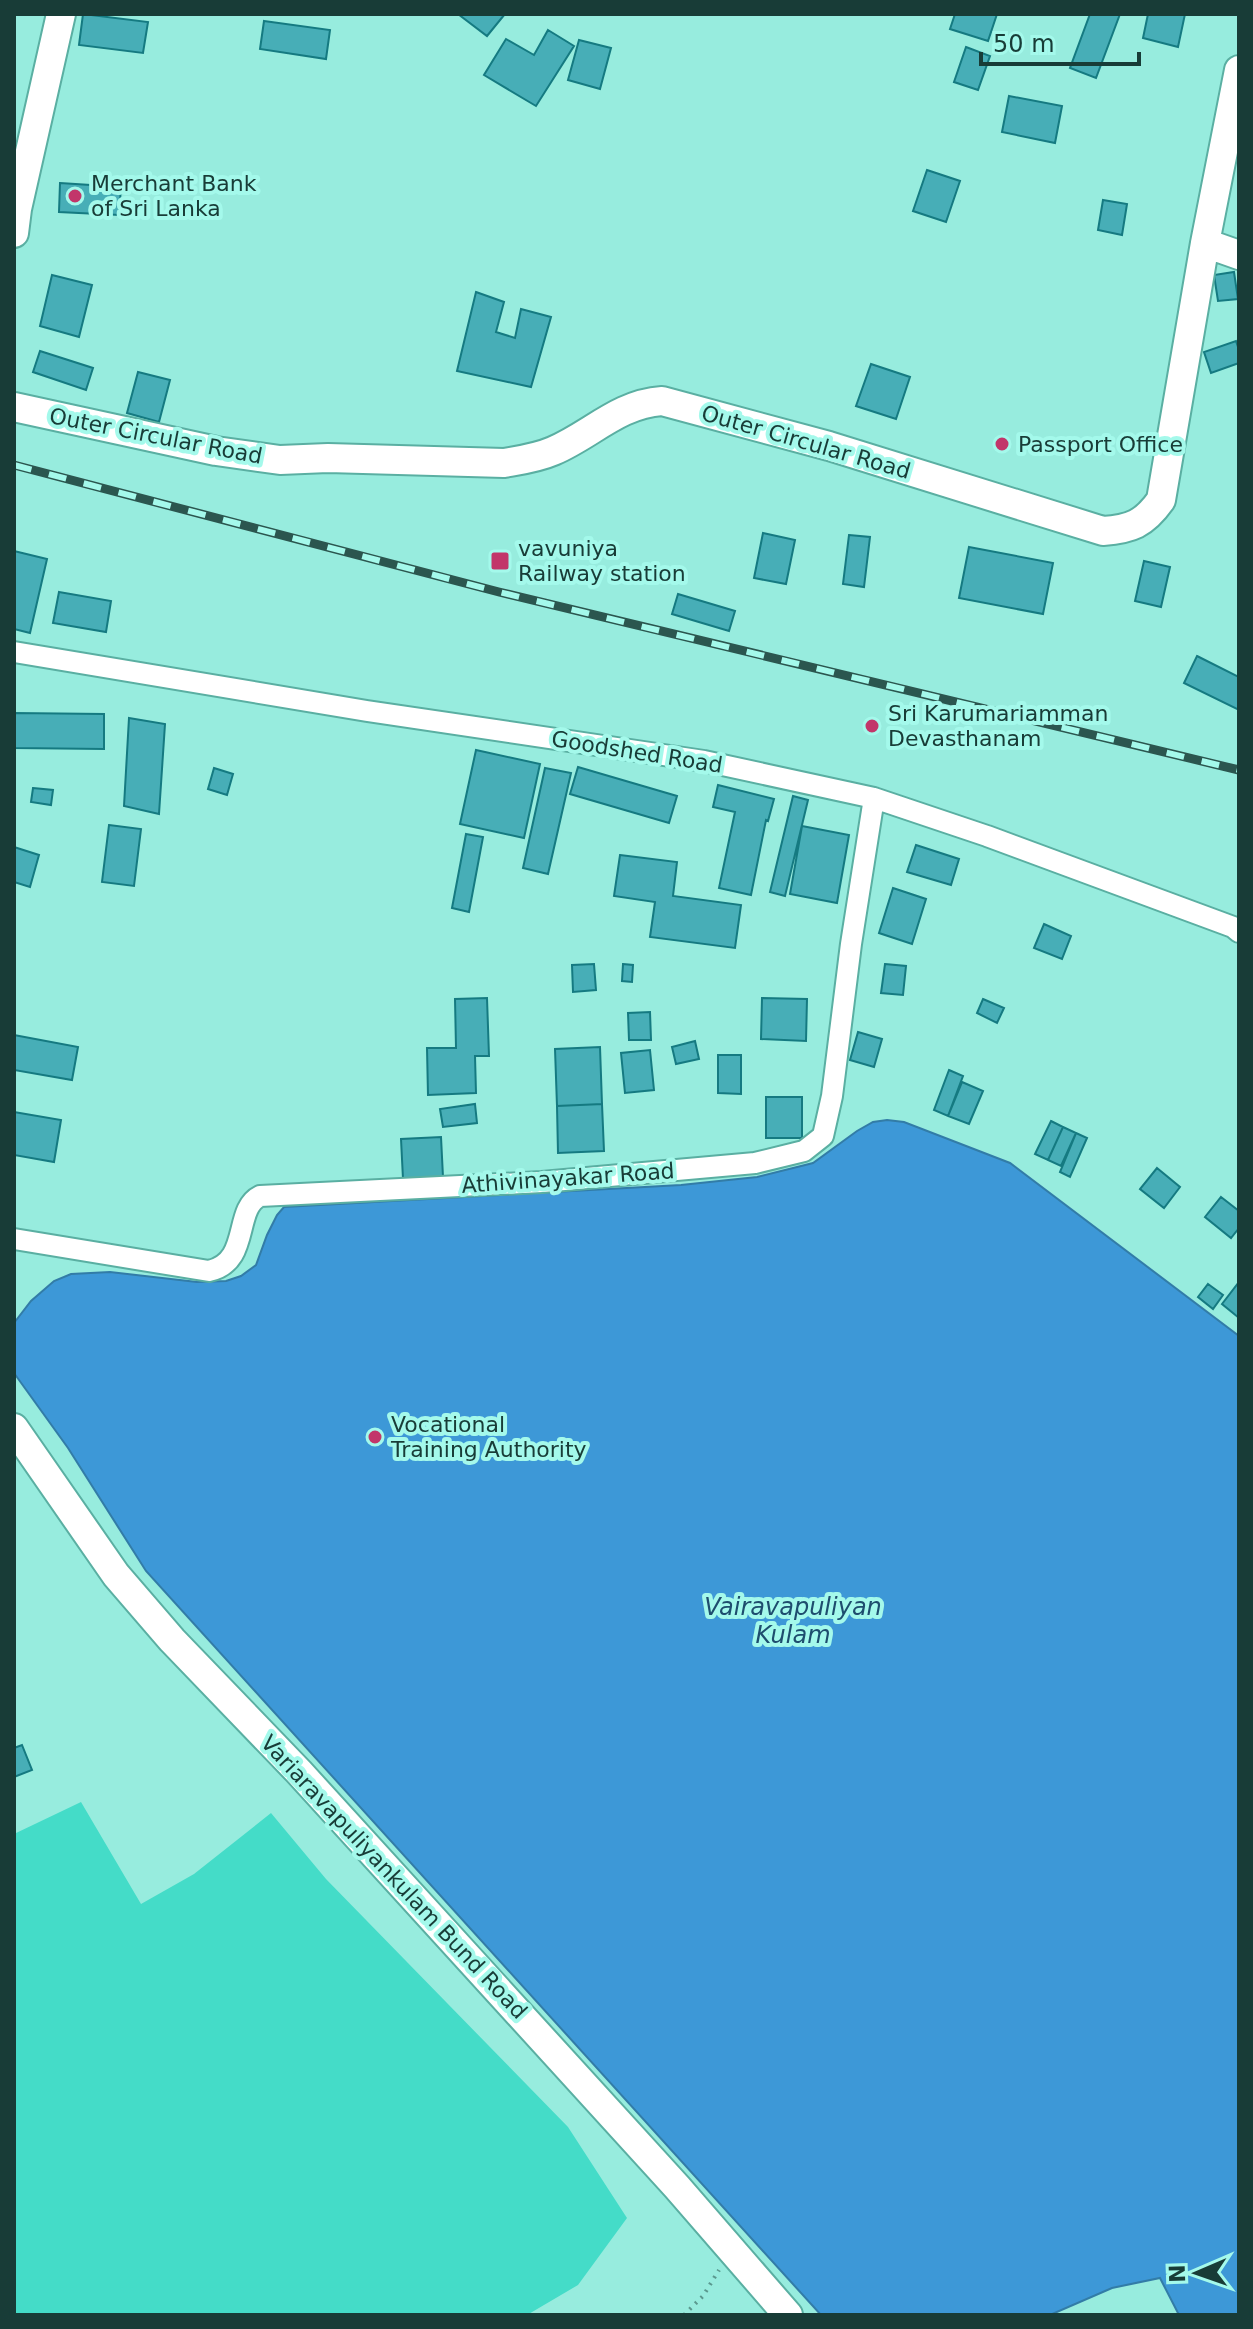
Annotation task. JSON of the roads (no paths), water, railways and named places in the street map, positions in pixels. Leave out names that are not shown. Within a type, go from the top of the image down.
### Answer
[{"type":"street","points":[[14,233],[61,14]]},
{"type":"street","name":"Outer Circular Road","points":[[14,407],[216,451],[280,460],[328,458],[504,463],[531,459],[555,450],[630,407],[662,401],[829,446],[1103,531],[1126,529],[1149,516],[1161,500],[1167,476],[1205,243],[1239,70]]},
{"type":"street","points":[[1205,243],[1239,255]]},
{"type":"street","name":"Goodshed Road","points":[[14,652],[367,711],[704,761],[874,798],[987,836],[1233,927],[1239,932]]},
{"type":"street","name":"Athivinayakar Road","points":[[14,1239],[209,1271],[228,1264],[251,1202],[260,1196],[558,1180],[755,1163],[804,1151],[823,1136],[829,1110],[874,798]]},
{"type":"street","name":"Variaravapuliyankulam Bund Road","points":[[14,1428],[116,1575],[172,1640],[299,1772],[677,2187],[788,2315]]},
{"type":"water","name":"Vairavapuliyan Kulam","points":[[873,1122],[904,1122],[1010,1163],[1239,1336],[1239,2315],[1179,2315],[1160,2278],[1112,2288],[1050,2315],[821,2315],[146,1571],[68,1448],[14,1373],[14,1323],[31,1301],[54,1281],[71,1274],[110,1272],[197,1282],[226,1281],[241,1276],[256,1265],[267,1235],[284,1207],[681,1185],[757,1177],[813,1163],[857,1131]]},
{"type":"railway","points":[[14,465],[499,592],[1239,770]]},
{"type":"place","name":"Merchant Bank of Sri Lanka","points":[[75,196]]},
{"type":"place","name":"Passport Office","points":[[1002,444]]},
{"type":"place","name":"vavuniya Railway station","points":[[500,561]]},
{"type":"place","name":"Sri Karumariamman Devasthanam","points":[[872,726]]},
{"type":"place","name":"Vocational Training Authority","points":[[375,1437]]}]
